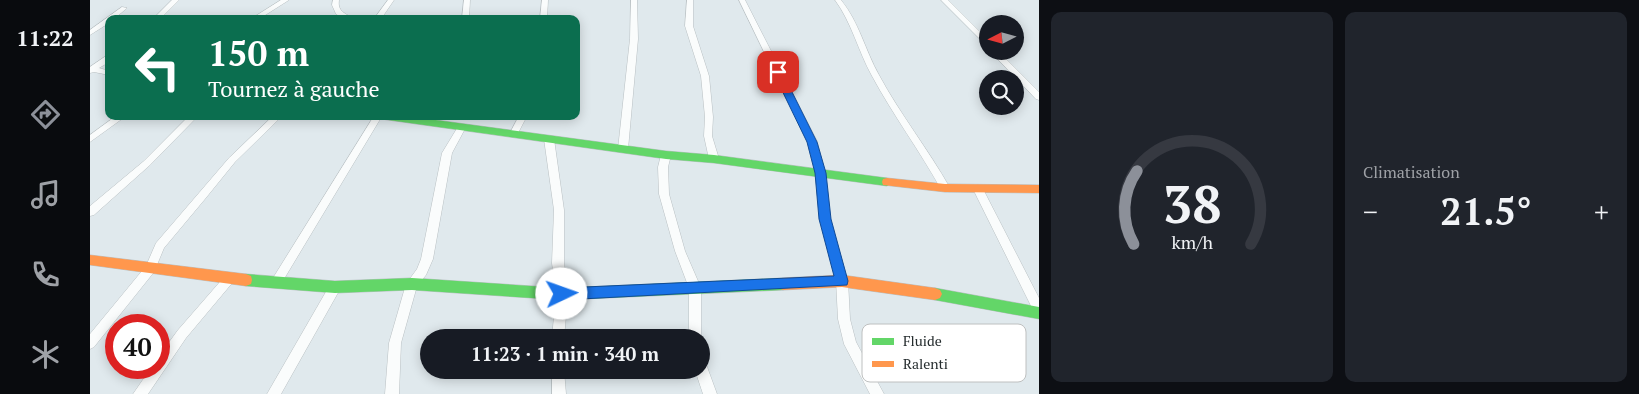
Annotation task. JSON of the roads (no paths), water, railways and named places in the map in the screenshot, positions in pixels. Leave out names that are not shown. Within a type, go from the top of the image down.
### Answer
[{"type":"street","points":[[160,15],[176,0]]},
{"type":"street","points":[[261,15],[286,0]]},
{"type":"street","points":[[336,0],[338,12],[343,15]]},
{"type":"street","points":[[380,15],[390,0]]},
{"type":"street","points":[[465,15],[467,0]]},
{"type":"street","points":[[543,15],[545,0]]},
{"type":"street","points":[[623,149],[634,39],[634,0]]},
{"type":"street","points":[[690,0],[689,26],[704,76],[709,117],[708,136],[714,159]]},
{"type":"street","points":[[742,0],[809,134],[820,173],[825,219],[842,281],[844,319],[850,344],[862,366]]},
{"type":"street","points":[[838,0],[846,9],[854,25],[873,72],[930,159],[945,188]]},
{"type":"street","points":[[944,0],[979,36]]},
{"type":"street","points":[[114,15],[124,8]]},
{"type":"street","points":[[90,33],[105,22]]},
{"type":"street","points":[[1003,60],[1039,97]]},
{"type":"street","points":[[91,70],[105,61]]},
{"type":"street","points":[[91,70],[105,72]]},
{"type":"street","points":[[90,139],[116,120]]},
{"type":"street","points":[[90,212],[147,163],[190,120]]},
{"type":"street","points":[[90,343],[150,269],[160,246],[201,196],[232,160],[274,120]]},
{"type":"street","points":[[277,282],[378,120]]},
{"type":"street","points":[[410,120],[666,155],[714,159],[945,188],[1039,189]]},
{"type":"street","points":[[514,134],[521,120]]},
{"type":"street","points":[[392,394],[395,343],[412,284],[422,272],[427,259],[447,153],[462,127]]},
{"type":"street","points":[[549,139],[559,210],[558,263],[562,294],[559,329]]},
{"type":"street","points":[[666,155],[663,167],[664,194],[680,251],[695,288],[695,329]]},
{"type":"street","points":[[978,189],[1039,312]]},
{"type":"street","points":[[90,260],[229,279],[336,287],[412,284],[562,294],[842,281],[902,288],[1039,312]]},
{"type":"street","points":[[140,394],[182,334],[229,279]]},
{"type":"street","points":[[274,394],[336,287]]},
{"type":"street","points":[[558,379],[559,394]]},
{"type":"street","points":[[705,379],[710,394]]},
{"type":"street","points":[[871,382],[877,394]]}]
